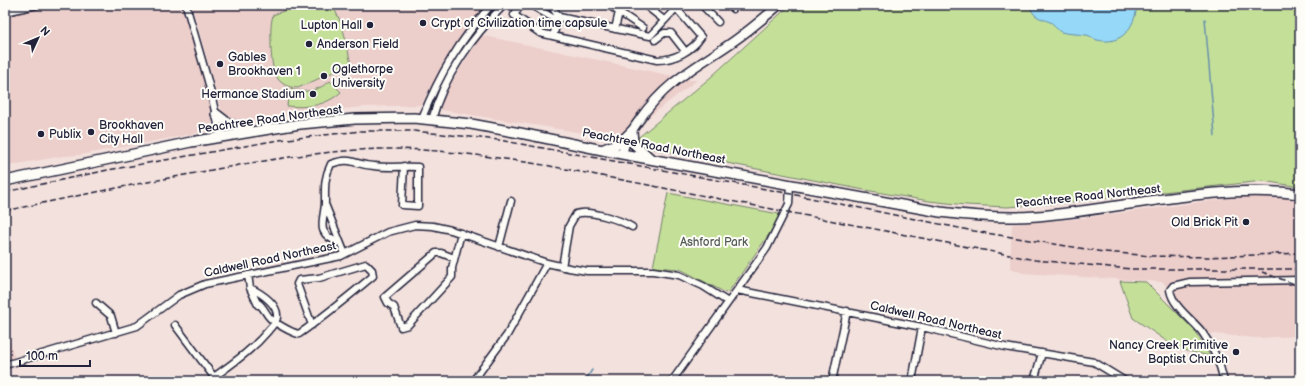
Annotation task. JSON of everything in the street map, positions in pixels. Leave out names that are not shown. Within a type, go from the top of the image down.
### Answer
[{"type":"highway","points":[[216,114],[229,124],[253,132]]},
{"type":"highway","name":"Peachtree Road Northeast","points":[[5,181],[221,137],[253,132],[333,120],[422,118],[471,124],[604,149],[622,154],[651,158],[940,212],[975,216],[1037,216],[1212,193],[1251,190],[1300,194]]},
{"type":"highway","points":[[604,149],[621,142],[632,131]]},
{"type":"highway","points":[[632,131],[633,143],[651,158]]},
{"type":"main road","points":[[622,154],[624,143],[632,131],[651,104],[669,85],[733,42],[779,5]]},
{"type":"street","points":[[5,12],[36,5]]},
{"type":"street","points":[[186,5],[193,26],[221,137]]},
{"type":"street","points":[[190,5],[193,26]]},
{"type":"street","points":[[422,118],[435,86],[448,64],[468,32],[491,5]]},
{"type":"street","points":[[432,120],[443,89],[461,59],[483,28],[504,5]]},
{"type":"street","points":[[522,5],[514,15],[540,33],[657,60],[669,60],[698,42],[701,37],[678,6],[650,36],[558,19],[530,5]]},
{"type":"street","points":[[551,5],[558,19],[553,36]]},
{"type":"street","points":[[609,5],[643,28]]},
{"type":"street","points":[[645,5],[664,20]]},
{"type":"street","points":[[702,5],[718,22]]},
{"type":"street","points":[[615,29],[620,12]]},
{"type":"street","points":[[656,40],[664,34],[671,33],[685,51]]},
{"type":"street","points":[[344,254],[326,207],[325,175],[331,164],[344,159],[373,166],[404,166],[418,166],[418,206],[402,205],[404,166]]},
{"type":"street","points":[[672,381],[767,248],[789,204],[790,184]]},
{"type":"street","points":[[499,247],[511,201]]},
{"type":"street","points":[[326,207],[321,221],[324,232],[332,240],[339,241]]},
{"type":"street","points":[[562,266],[569,226],[576,214],[583,212],[621,221],[632,227]]},
{"type":"street","name":"Caldwell Road Northeast","points":[[5,365],[138,326],[170,300],[188,290],[205,284],[344,254],[388,232],[416,225],[433,226],[461,233],[546,263],[587,271],[653,272],[679,275],[703,286],[728,302]]},
{"type":"street","points":[[454,258],[441,253],[436,253],[385,297],[388,303],[394,307],[401,327],[408,325],[452,277],[454,258],[461,233]]},
{"type":"street","points":[[473,381],[507,335],[546,263]]},
{"type":"street","points":[[248,275],[250,288],[261,310],[293,333],[299,334],[312,325],[373,276],[372,270],[366,264],[319,278],[299,280],[297,284],[298,291],[312,325]]},
{"type":"street","points":[[1224,381],[1220,366],[1206,338],[1170,294],[1170,290],[1173,286],[1190,282],[1300,280]]},
{"type":"street","points":[[175,325],[215,379],[256,346],[277,313],[270,301],[258,291],[250,288]]},
{"type":"street","name":"Caldwell Road Northeast","points":[[737,290],[847,311],[1005,347],[1094,362],[1125,381]]},
{"type":"street","points":[[97,301],[105,312],[111,316],[110,318],[116,333]]},
{"type":"street","points":[[832,381],[847,311]]},
{"type":"street","points":[[912,381],[922,327]]},
{"type":"street","points":[[1034,381],[1042,353]]},
{"type":"shaded area","points":[[5,5],[183,5],[200,65],[213,130],[80,155],[63,156],[5,166]]},
{"type":"shaded area","name":"Oglethorpe University","points":[[192,5],[487,5],[474,20],[445,62],[421,105],[362,107],[294,114],[226,127]]},
{"type":"shaded area","points":[[471,33],[691,80],[697,80],[620,139],[442,110],[438,104],[479,39]]},
{"type":"shaded area","points":[[1247,196],[1300,199],[1300,336],[1255,338],[1207,333],[1163,282],[1023,273],[1010,268],[1012,224],[1076,219]]},
{"type":"shaded area","points":[[5,324],[16,364],[5,367]]},
{"type":"green space","name":"Anderson Field","points":[[299,5],[331,5],[342,25],[351,64],[298,88],[283,84],[279,80],[273,68],[271,23],[273,15]]},
{"type":"green space","points":[[790,5],[1300,5],[1300,187],[1263,181],[1062,203],[1007,207],[966,205],[929,201],[859,189],[635,145],[633,142],[711,77]]},
{"type":"green space","name":"Hermance Stadium","points":[[330,81],[341,92],[335,97],[316,105],[301,107],[287,106],[289,89],[310,91],[325,85]]},
{"type":"green space","name":"Ashford Park","points":[[668,193],[779,214],[777,223],[729,291],[726,293],[680,269],[653,267]]},
{"type":"green space","points":[[1120,281],[1146,282],[1195,331],[1210,356],[1178,349],[1133,318]]},
{"type":"water","points":[[1030,5],[1137,5],[1133,21],[1126,33],[1114,40],[1106,41],[1097,40],[1087,35],[1061,32],[1051,23],[1035,15]]},
{"type":"waterway","points":[[1205,19],[1215,136]]},
{"type":"waterway","points":[[585,381],[592,370]]},
{"type":"railway","points":[[5,192],[108,170],[279,140],[361,131],[413,131],[499,140],[771,190],[974,231],[1104,252],[1151,256],[1208,257],[1300,253]]},
{"type":"railway","points":[[5,211],[245,164],[334,152],[400,149],[486,156],[550,166],[1035,260],[1131,269],[1300,269]]},
{"type":"railway","points":[[1262,272],[1300,286]]},
{"type":"place","name":"Crypt of Civilization time capsule","points":[[423,23]]},
{"type":"place","name":"Lupton Hall","points":[[370,25]]},
{"type":"place","name":"Anderson Field","points":[[309,44]]},
{"type":"place","name":"Gables Brookhaven 1","points":[[220,64]]},
{"type":"place","name":"Oglethorpe University","points":[[324,76]]},
{"type":"place","name":"Hermance Stadium","points":[[313,94]]},
{"type":"place","name":"Brookhaven City Hall","points":[[91,132]]},
{"type":"place","name":"Publix","points":[[41,134]]},
{"type":"place","name":"Old Brick Pit","points":[[1246,222]]},
{"type":"place","name":"Nancy Creek Primitive Baptist Church","points":[[1236,352]]}]
